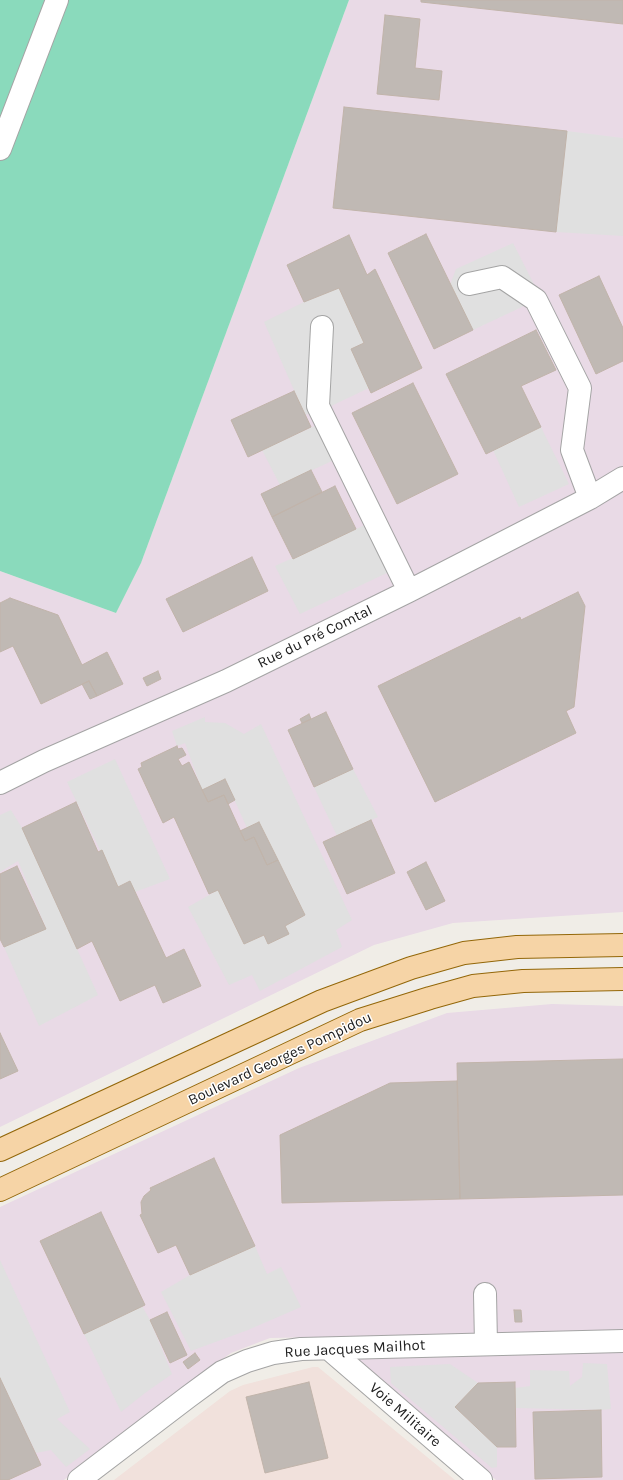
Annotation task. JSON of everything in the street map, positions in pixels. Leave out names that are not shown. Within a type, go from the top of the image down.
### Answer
[{"type":"main road","name":"Boulevard Georges Pompidou","points":[[0,1150],[322,1002],[411,968],[464,953],[509,948],[623,945]]},
{"type":"main road","name":"Boulevard Georges Pompidou","points":[[0,1190],[360,1020],[473,986],[523,981],[623,979]]},
{"type":"street","points":[[0,149],[57,0]]},
{"type":"street","points":[[469,284],[502,277],[536,300],[580,388],[572,450],[590,498]]},
{"type":"street","points":[[322,327],[318,406],[409,591]]},
{"type":"street","name":"Rue du Pré Comtal","points":[[0,783],[44,761],[226,681],[409,591],[590,498],[623,478]]},
{"type":"street","points":[[485,1294],[486,1344]]},
{"type":"street","name":"Rue Jacques Mailhot","points":[[79,1480],[222,1372],[248,1361],[273,1354],[301,1349],[623,1341]]},
{"type":"street","name":"Voie Militaire","points":[[329,1349],[481,1480]]},
{"type":"shaded area","points":[[349,0],[623,0],[623,912],[453,923],[374,945],[0,1127],[0,571],[116,613],[141,563]]},
{"type":"shaded area","points":[[567,131],[623,138],[623,236],[556,232]]},
{"type":"shaded area","points":[[513,243],[541,298],[473,330],[450,285],[456,269]]},
{"type":"shaded area","points":[[339,288],[364,343],[351,349],[369,388],[327,408],[305,415],[264,322],[304,302]]},
{"type":"shaded area","points":[[317,425],[332,461],[280,485],[262,450]]},
{"type":"shaded area","points":[[541,427],[569,484],[519,507],[493,450]]},
{"type":"shaded area","points":[[367,524],[389,572],[300,614],[275,566]]},
{"type":"shaded area","points":[[205,717],[205,722],[225,723],[244,734],[261,724],[352,920],[336,930],[342,947],[260,991],[252,975],[229,985],[188,907],[218,890],[244,944],[264,935],[268,944],[288,934],[285,926],[305,915],[259,822],[247,828],[225,779],[202,790],[185,743],[177,746],[172,731]]},
{"type":"shaded area","points":[[115,759],[170,879],[135,892],[130,881],[118,887],[67,782]]},
{"type":"shaded area","points":[[353,769],[378,817],[337,836],[314,787]]},
{"type":"shaded area","points":[[11,810],[22,828],[98,995],[39,1026],[4,947],[46,928],[18,861],[0,872],[0,815]]},
{"type":"shaded area","points":[[552,1004],[623,1006],[623,1480],[496,1480],[361,1362],[321,1337],[270,1338],[231,1353],[64,1480],[0,1480],[0,1207],[299,1068],[447,1013]]},
{"type":"shaded area","points":[[255,1246],[267,1274],[281,1267],[301,1307],[248,1330],[191,1351],[161,1292],[190,1275]]},
{"type":"shaded area","points":[[0,1260],[70,1412],[57,1419],[90,1449],[66,1467],[51,1450],[36,1453],[0,1378]]},
{"type":"shaded area","points":[[142,1306],[150,1320],[172,1374],[121,1412],[84,1334]]},
{"type":"shaded area","points":[[583,1363],[607,1364],[611,1409],[515,1408],[515,1388],[530,1386],[530,1370],[569,1371],[570,1386],[582,1377]]},
{"type":"shaded area","points":[[450,1364],[478,1383],[455,1407],[497,1447],[497,1467],[492,1468],[391,1383],[390,1367]]},
{"type":"shaded area","points":[[318,1367],[455,1480],[114,1480],[230,1391],[243,1385]]},
{"type":"green space","points":[[0,0],[349,0],[141,563],[116,613],[0,571]]},
{"type":"building","points":[[421,0],[623,0],[623,24],[421,2]]},
{"type":"building","points":[[385,15],[420,19],[415,68],[442,71],[439,100],[377,94]]},
{"type":"building","points":[[344,107],[567,131],[556,232],[333,208]]},
{"type":"building","points":[[426,234],[473,330],[434,349],[388,253]]},
{"type":"building","points":[[349,235],[367,275],[375,269],[422,368],[371,393],[351,349],[364,343],[339,288],[304,302],[287,265]]},
{"type":"building","points":[[599,276],[623,328],[623,361],[596,374],[559,295]]},
{"type":"building","points":[[536,330],[556,370],[521,386],[541,427],[486,454],[446,374]]},
{"type":"building","points":[[413,383],[458,474],[397,504],[352,413]]},
{"type":"building","points":[[294,391],[311,427],[248,457],[231,420]]},
{"type":"building","points":[[311,470],[322,492],[272,517],[261,494]]},
{"type":"building","points":[[335,486],[356,529],[293,559],[272,517]]},
{"type":"building","points":[[252,557],[268,591],[183,632],[166,599]]},
{"type":"building","points":[[578,592],[585,606],[574,707],[566,711],[576,733],[435,802],[378,686],[520,617],[521,620]]},
{"type":"building","points":[[10,598],[58,615],[82,665],[107,652],[123,684],[97,696],[89,681],[41,704],[13,646],[0,652],[0,603]]},
{"type":"building","points":[[158,671],[161,679],[147,686],[143,678]]},
{"type":"building","points":[[89,681],[97,696],[90,699],[82,684]]},
{"type":"building","points":[[326,712],[353,769],[314,787],[288,730]]},
{"type":"building","points":[[309,714],[311,719],[302,723],[300,719]]},
{"type":"building","points":[[177,746],[178,749],[182,748],[186,755],[178,759],[182,766],[189,762],[208,802],[224,795],[245,841],[254,837],[267,865],[278,860],[305,915],[285,926],[289,934],[268,944],[264,935],[244,944],[218,890],[209,894],[174,817],[163,823],[138,769],[142,767],[141,763]]},
{"type":"building","points":[[225,779],[235,800],[228,804],[224,795],[208,802],[202,790]]},
{"type":"building","points":[[76,802],[98,852],[102,850],[118,887],[130,881],[166,958],[184,949],[201,986],[163,1003],[155,985],[120,1001],[92,941],[77,949],[22,828]]},
{"type":"building","points":[[371,820],[395,873],[347,894],[323,842]]},
{"type":"building","points":[[259,822],[278,860],[267,865],[254,837],[245,841],[240,831]]},
{"type":"building","points":[[426,862],[445,901],[426,910],[407,872]]},
{"type":"building","points":[[17,866],[46,929],[4,947],[0,939],[0,874]]},
{"type":"building","points":[[0,1033],[18,1071],[0,1079]]},
{"type":"building","points":[[623,1059],[623,1195],[460,1199],[457,1063]]},
{"type":"building","points":[[457,1081],[460,1199],[282,1203],[280,1135],[390,1083]]},
{"type":"building","points":[[214,1158],[255,1246],[190,1275],[176,1245],[158,1253],[140,1215],[142,1214],[141,1202],[144,1196],[151,1190],[150,1188]]},
{"type":"building","points":[[101,1212],[145,1305],[84,1334],[40,1241]]},
{"type":"building","points":[[514,1310],[521,1310],[522,1322],[515,1322]]},
{"type":"building","points":[[167,1312],[187,1355],[170,1363],[150,1320]]},
{"type":"building","points":[[195,1353],[200,1360],[188,1369],[183,1362]]},
{"type":"building","points":[[0,1378],[41,1465],[8,1480],[0,1480]]},
{"type":"building","points":[[309,1382],[328,1458],[265,1473],[246,1397]]},
{"type":"building","points":[[515,1382],[516,1447],[497,1447],[455,1407],[478,1383]]},
{"type":"building","points":[[601,1410],[602,1477],[535,1479],[533,1412]]}]
